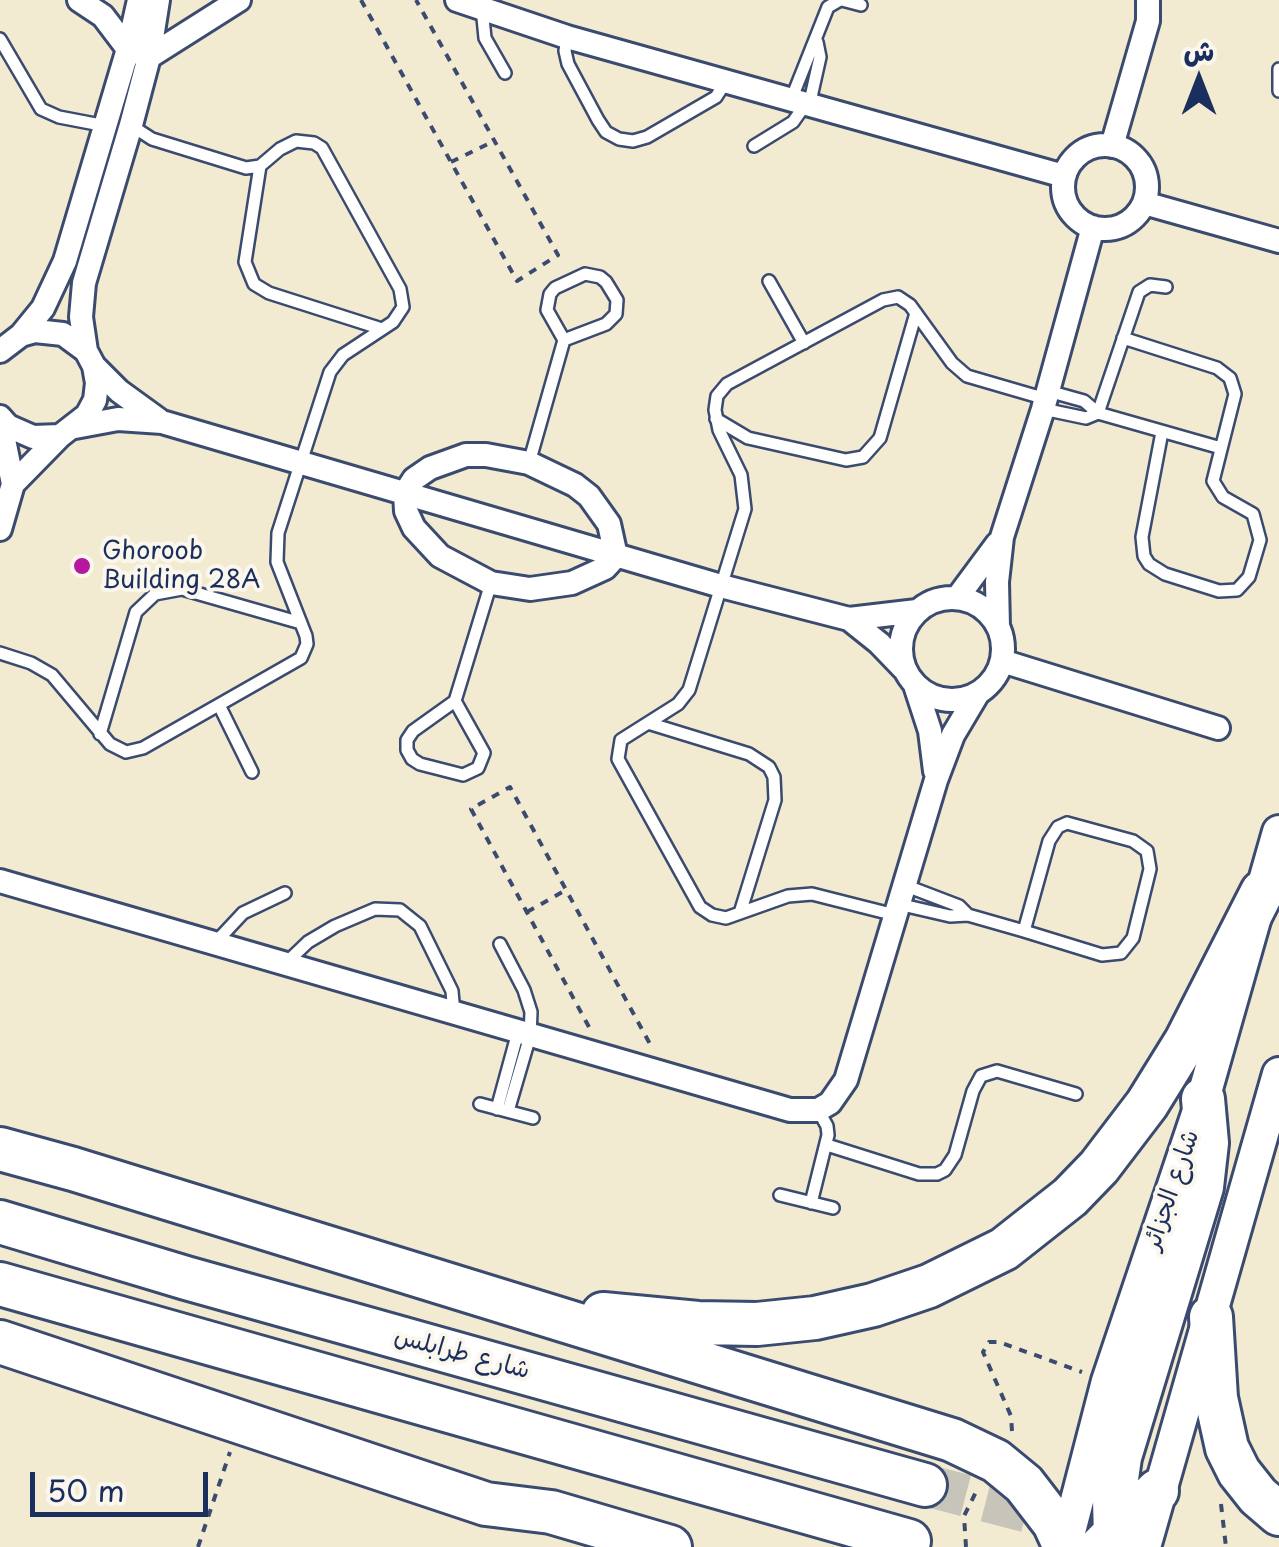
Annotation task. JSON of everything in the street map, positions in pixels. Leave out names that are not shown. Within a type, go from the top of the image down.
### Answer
[{"type":"highway","points":[[513,1306],[698,1323],[756,1324],[815,1318],[873,1305],[929,1286],[980,1262],[1038,1224],[1070,1197],[1125,1134],[1186,1041],[1262,892]]},
{"type":"highway","points":[[1120,1544],[1114,1500],[1120,1457],[1202,1187],[1207,1143],[1204,1099]]},
{"type":"highway","points":[[0,1149],[976,1450],[1024,1484],[1054,1523],[1065,1547]]},
{"type":"highway","name":"شارع طرابلس","points":[[0,1222],[925,1485]]},
{"type":"highway","points":[[0,1284],[909,1541]]},
{"type":"highway","points":[[1211,1317],[1219,1424],[1226,1448],[1248,1484],[1279,1514]]},
{"type":"highway","points":[[0,1342],[486,1504],[551,1512],[670,1547]]},
{"type":"highway","points":[[1120,1544],[1158,1491]]},
{"type":"highway","points":[[486,1504],[522,1525],[578,1547]]},
{"type":"main road","name":"شارع الجزائر","points":[[1065,1547],[1108,1381],[1204,1099],[1279,832]]},
{"type":"main road","points":[[1158,1491],[1279,1074]]},
{"type":"street","points":[[79,0],[103,16],[139,53]]},
{"type":"street","points":[[13,484],[88,415],[95,400],[82,317],[84,283],[131,125],[139,53],[139,0]]},
{"type":"street","points":[[6,344],[43,308],[59,278],[106,126],[158,0]]},
{"type":"street","points":[[139,53],[240,0]]},
{"type":"street","points":[[457,0],[567,38],[1064,176]]},
{"type":"street","points":[[1112,146],[1148,10],[1165,0]]},
{"type":"street","points":[[1112,146],[1138,160],[1145,173],[1144,203],[1136,216],[1123,225],[1093,227],[1078,220],[1068,207],[1063,192],[1064,176],[1082,152],[1112,146]]},
{"type":"street","points":[[1144,203],[1279,241]]},
{"type":"street","points":[[0,881],[790,1110],[818,1110],[830,1103],[846,1080],[953,734],[978,694],[997,674],[1002,661],[996,582],[1002,536],[1046,400],[1093,227]]},
{"type":"street","points":[[6,344],[35,331],[63,334],[119,391],[162,422]]},
{"type":"street","points":[[0,419],[33,438],[118,419],[162,422],[616,556],[849,620],[879,642],[929,695],[945,700],[978,694]]},
{"type":"street","points":[[0,419],[13,484],[0,529]]},
{"type":"street","points":[[486,455],[529,463],[589,496],[609,524],[616,556],[589,577],[554,588],[510,588],[491,583],[456,566],[426,543],[406,511],[405,493],[414,478],[448,460],[486,455]]},
{"type":"street","points":[[957,598],[1002,536]]},
{"type":"street","points":[[849,620],[918,611],[929,604],[957,598],[981,607],[998,627]]},
{"type":"street","points":[[918,611],[902,639],[901,655],[930,732],[936,780]]},
{"type":"street","points":[[1002,661],[1218,728]]},
{"type":"lane","points":[[754,146],[792,122],[820,58],[817,42],[828,6],[841,0],[861,6]]},
{"type":"lane","points":[[482,8],[485,38],[505,74]]},
{"type":"lane","points":[[567,38],[564,51],[568,64],[606,132],[619,139],[647,137],[711,100],[725,83]]},
{"type":"lane","points":[[0,39],[41,109],[59,117],[106,126]]},
{"type":"lane","points":[[1279,70],[1279,91]]},
{"type":"lane","points":[[0,653],[31,662],[52,675],[117,750],[135,752],[301,658],[307,644],[276,552],[278,534],[330,372],[344,355],[399,316],[402,298],[328,154],[314,143],[296,141],[260,166],[240,166],[144,136],[131,125]]},
{"type":"lane","points":[[260,166],[245,262],[254,284],[269,293],[382,330]]},
{"type":"lane","points":[[529,463],[564,340],[547,310],[550,294],[578,276],[600,277],[616,300],[616,314],[606,324],[564,340]]},
{"type":"lane","points":[[769,281],[804,343]]},
{"type":"lane","points":[[968,916],[959,906],[812,894],[788,896],[740,914],[719,917],[700,907],[620,765],[617,752],[621,740],[678,704],[689,690],[746,498],[741,475],[716,419],[717,396],[727,384],[890,297],[905,300],[952,363],[967,376],[1046,400],[1086,418],[1098,413],[1139,292],[1150,285],[1166,287]]},
{"type":"lane","points":[[716,419],[748,438],[846,460],[863,457],[880,438],[916,314]]},
{"type":"lane","points":[[1122,338],[1217,368],[1230,378],[1235,394],[1214,472],[1216,490],[1246,508],[1260,531],[1245,585],[1229,592],[1164,574],[1148,564],[1142,537],[1162,432]]},
{"type":"lane","points":[[1046,400],[1084,402],[1098,413],[1220,448]]},
{"type":"lane","points":[[454,701],[484,753],[478,768],[463,775],[412,759],[407,740],[454,701],[491,583]]},
{"type":"lane","points":[[100,734],[136,612],[156,594],[182,589],[301,623]]},
{"type":"lane","points":[[219,705],[252,772]]},
{"type":"lane","points":[[648,723],[750,754],[769,767],[774,777],[775,800],[740,914]]},
{"type":"lane","points":[[899,901],[1102,954],[1121,952],[1132,938],[1150,869],[1147,851],[1132,841],[1076,824],[1058,827],[1048,842],[1024,931]]},
{"type":"lane","points":[[215,943],[243,913],[286,893]]},
{"type":"lane","points":[[285,964],[308,942],[335,926],[375,909],[400,910],[420,926],[452,991],[454,1014]]},
{"type":"lane","points":[[500,944],[529,1001],[524,1034],[502,1110]]},
{"type":"lane","points":[[827,1145],[919,1174],[937,1174],[945,1170],[955,1155],[981,1076],[997,1071],[1076,1094]]},
{"type":"lane","points":[[480,1104],[533,1118]]},
{"type":"lane","points":[[811,1203],[827,1145],[827,1126],[818,1110]]},
{"type":"lane","points":[[780,1195],[833,1208]]},
{"type":"path","points":[[361,0],[517,280],[558,256],[416,0]]},
{"type":"path","points":[[451,162],[494,141]]},
{"type":"path","points":[[606,1057],[471,809],[510,787],[666,1074]]},
{"type":"path","points":[[527,912],[566,890]]},
{"type":"path","points":[[198,1547],[240,1422]]},
{"type":"tunnel","points":[[925,1485],[1071,1523]]},
{"type":"place","name":"Ghoroob Building 28A","points":[[82,566]]}]
